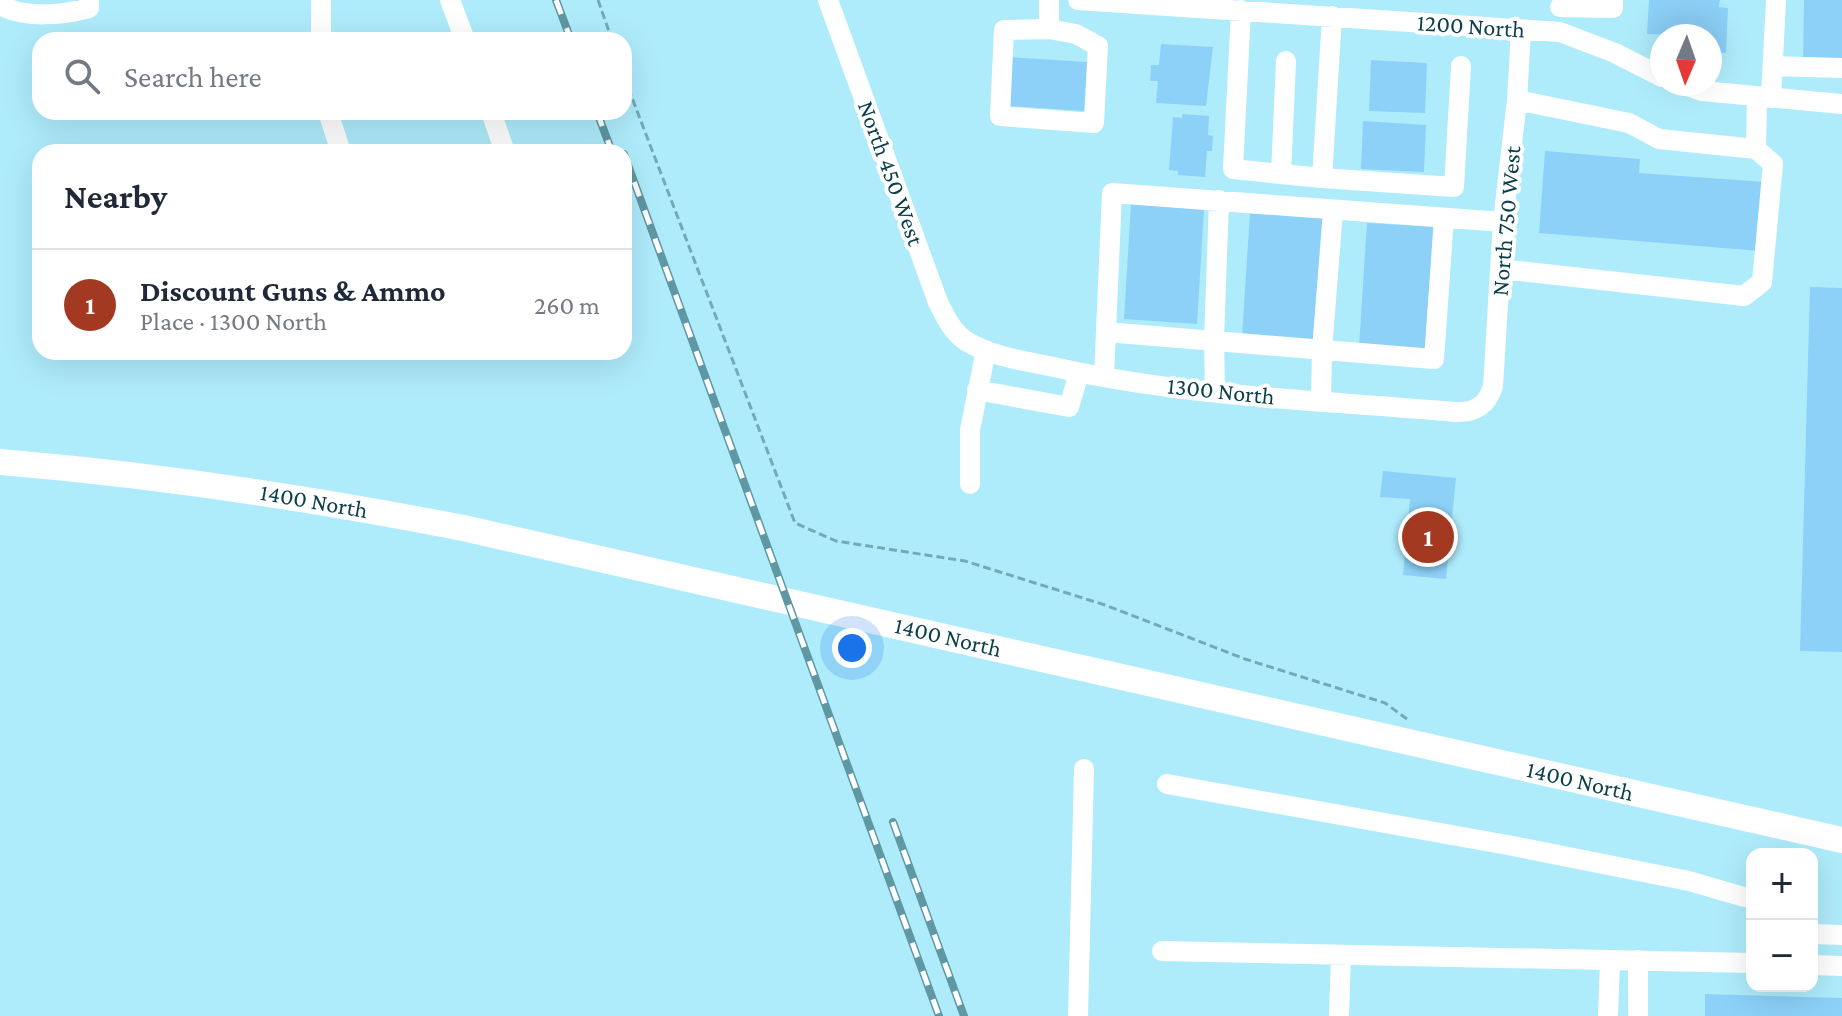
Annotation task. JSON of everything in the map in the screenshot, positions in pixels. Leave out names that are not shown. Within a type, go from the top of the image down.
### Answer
[{"type":"main road","name":"1400 North","points":[[0,462],[124,473],[344,505],[463,528],[1842,840]]},
{"type":"street","points":[[321,0],[321,32]]},
{"type":"street","points":[[450,0],[462,32]]},
{"type":"street","name":"North 450 West","points":[[828,0],[938,302],[953,330],[964,340]]},
{"type":"street","points":[[1049,0],[1049,29]]},
{"type":"street","name":"1200 North","points":[[1078,0],[1241,10],[1295,7],[1332,16],[1560,32],[1615,53],[1650,71]]},
{"type":"street","points":[[1560,32],[1561,3],[1613,8],[1613,0]]},
{"type":"street","points":[[1756,149],[1764,97],[1773,66],[1776,0]]},
{"type":"street","points":[[0,5],[10,10],[64,14],[89,4]]},
{"type":"street","points":[[1241,10],[1233,169],[1454,187],[1461,66]]},
{"type":"street","points":[[1322,178],[1332,16]]},
{"type":"street","points":[[1049,29],[1076,34],[1098,46],[1094,123],[1000,116],[1004,30],[1049,29]]},
{"type":"street","name":"North 750 West","points":[[1481,407],[1490,398],[1493,386],[1503,222],[1517,100],[1521,30]]},
{"type":"street","points":[[1281,174],[1286,61]]},
{"type":"street","points":[[1773,66],[1842,68]]},
{"type":"street","points":[[1722,93],[1842,104]]},
{"type":"street","points":[[1501,269],[1744,296],[1762,282],[1773,164],[1756,149],[1659,139],[1629,123],[1517,100]]},
{"type":"street","points":[[331,120],[338,144]]},
{"type":"street","points":[[494,120],[502,144]]},
{"type":"street","points":[[1104,377],[1112,193],[1503,222]]},
{"type":"street","points":[[1215,393],[1219,200]]},
{"type":"street","points":[[1321,401],[1333,211]]},
{"type":"street","points":[[1106,332],[1434,359],[1444,218]]},
{"type":"street","name":"1300 North","points":[[964,340],[986,350],[1079,373],[1215,393],[1455,412],[1468,412],[1481,407]]},
{"type":"street","points":[[970,484],[970,430],[986,350]]},
{"type":"street","points":[[977,390],[1069,407],[1079,373]]},
{"type":"street","points":[[1078,1016],[1084,769]]},
{"type":"street","points":[[1167,784],[1513,846],[1689,881],[1744,897]]},
{"type":"street","points":[[1818,934],[1842,935]]},
{"type":"street","points":[[1162,951],[1746,963]]},
{"type":"street","points":[[1339,1016],[1341,955]]},
{"type":"street","points":[[1638,960],[1638,1016]]},
{"type":"street","points":[[1608,1016],[1610,961]]},
{"type":"street","points":[[1818,965],[1842,966]]},
{"type":"path","points":[[598,0],[609,32]]},
{"type":"building","points":[[1649,0],[1720,0],[1719,7],[1728,8],[1726,53],[1722,53],[1722,24],[1650,24],[1650,34],[1647,34]]},
{"type":"building","points":[[1804,0],[1842,0],[1842,64],[1803,64]]},
{"type":"building","points":[[1161,44],[1213,47],[1206,106],[1156,103],[1158,81],[1150,81],[1151,65],[1159,65]]},
{"type":"building","points":[[1010,57],[1087,62],[1084,111],[1007,106]]},
{"type":"building","points":[[1371,60],[1427,63],[1425,113],[1369,111]]},
{"type":"building","points":[[1182,114],[1209,116],[1208,135],[1213,136],[1212,151],[1207,151],[1205,177],[1178,175],[1178,171],[1169,170],[1173,117],[1182,118]]},
{"type":"building","points":[[1363,121],[1426,125],[1424,172],[1361,169]]},
{"type":"building","points":[[1545,151],[1640,159],[1639,173],[1765,182],[1760,251],[1539,233]]},
{"type":"building","points":[[1131,204],[1204,209],[1197,324],[1124,319]]},
{"type":"building","points":[[1250,213],[1323,218],[1315,340],[1242,336]]},
{"type":"building","points":[[1367,223],[1437,227],[1430,350],[1359,346]]},
{"type":"building","points":[[1810,287],[1842,288],[1842,652],[1800,651]]},
{"type":"building","points":[[1383,471],[1456,478],[1446,579],[1403,575],[1410,499],[1380,497]]},
{"type":"building","points":[[1705,994],[1842,998],[1842,1016],[1705,1016]]},
{"type":"railway","points":[[556,0],[568,32]]},
{"type":"railway","points":[[600,120],[609,144]]},
{"type":"railway","points":[[632,176],[939,1016]]},
{"type":"railway","points":[[893,822],[964,1016]]},
{"type":"place","name":"Discount Guns & Ammo","points":[[1428,537]]}]
